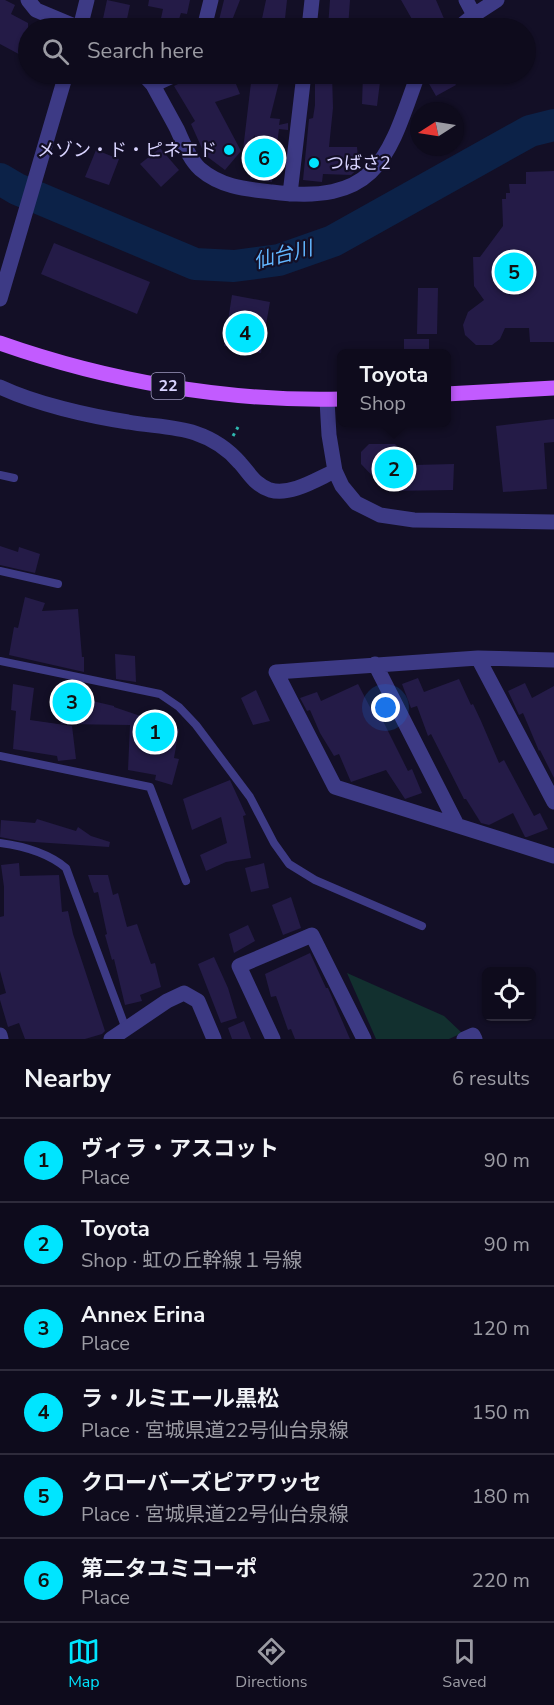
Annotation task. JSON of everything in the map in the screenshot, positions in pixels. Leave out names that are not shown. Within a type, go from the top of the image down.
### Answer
[{"type":"main road","name":"22","points":[[0,343],[39,357],[142,382],[236,395],[334,399]]},
{"type":"main road","points":[[451,394],[554,388]]},
{"type":"street","points":[[28,0],[36,10],[55,18]]},
{"type":"street","points":[[82,18],[87,0]]},
{"type":"street","points":[[206,18],[211,0]]},
{"type":"street","points":[[310,18],[312,0]]},
{"type":"street","points":[[466,0],[474,15]]},
{"type":"street","points":[[470,18],[497,0]]},
{"type":"street","points":[[0,300],[63,84]]},
{"type":"street","points":[[151,84],[198,167],[225,185],[290,194],[331,193],[358,183],[376,168],[387,153],[414,84]]},
{"type":"street","points":[[290,194],[303,84]]},
{"type":"street","points":[[0,387],[52,405],[124,422],[194,432],[225,448],[242,465],[249,477],[272,490],[291,490],[335,471]]},
{"type":"street","points":[[334,399],[329,435],[335,471],[342,486],[356,503],[380,515],[414,520],[554,522]]},
{"type":"street","points":[[554,660],[478,658],[276,672],[335,787],[554,856]]},
{"type":"street","points":[[478,658],[554,802]]},
{"type":"street","points":[[375,664],[457,825]]},
{"type":"street","points":[[273,1039],[238,966],[312,935],[364,1039]]},
{"type":"street","points":[[118,1036],[167,1001],[184,993],[198,1001],[214,1039]]},
{"type":"street","points":[[464,1039],[473,1035],[475,1039]]},
{"type":"lane","points":[[0,475],[14,478]]},
{"type":"lane","points":[[0,572],[58,584]]},
{"type":"lane","points":[[0,661],[160,694],[196,725],[250,797],[274,843],[289,864],[315,880],[422,926]]},
{"type":"lane","points":[[0,756],[150,787],[186,881]]},
{"type":"lane","points":[[0,843],[54,857],[66,868],[118,1036]]},
{"type":"green space","points":[[347,973],[444,1016],[462,1033],[449,1039],[376,1039]]},
{"type":"building","points":[[0,0],[5,0],[15,5],[11,14],[19,18],[18,54],[0,44]]},
{"type":"building","points":[[107,0],[130,5],[127,18],[103,18]]},
{"type":"building","points":[[149,0],[190,0],[187,14],[181,13],[179,18],[161,18],[163,9],[148,6]]},
{"type":"building","points":[[224,0],[240,0],[233,18],[220,18]]},
{"type":"building","points":[[266,0],[287,0],[285,18],[262,18]]},
{"type":"building","points":[[330,0],[350,0],[349,18],[329,18]]},
{"type":"building","points":[[401,0],[436,0],[444,18],[411,18]]},
{"type":"building","points":[[178,84],[236,84],[240,94],[215,102],[241,151],[225,170],[205,155],[191,124],[195,121],[174,86]]},
{"type":"building","points":[[251,84],[278,84],[270,118],[280,119],[279,125],[288,123],[288,130],[279,129],[272,182],[250,179],[255,135],[243,150]]},
{"type":"building","points":[[315,84],[332,84],[333,108],[329,147],[357,147],[359,168],[351,175],[323,174],[322,182],[303,180],[309,119],[313,118]]},
{"type":"building","points":[[363,84],[380,84],[377,106],[362,104]]},
{"type":"building","points":[[429,84],[456,85],[436,96]]},
{"type":"building","points":[[160,148],[179,170],[161,187],[140,164]]},
{"type":"building","points":[[96,150],[119,159],[109,185],[85,177]]},
{"type":"building","points":[[554,171],[554,342],[530,342],[529,328],[505,328],[500,339],[492,345],[476,345],[465,335],[463,325],[468,312],[484,300],[474,286],[473,257],[480,257],[503,226],[502,199],[506,199],[506,193],[510,193],[509,184],[526,184],[526,172]]},
{"type":"building","points":[[54,243],[150,282],[137,314],[41,274]]},
{"type":"building","points":[[418,288],[438,288],[437,334],[417,334]]},
{"type":"building","points":[[232,295],[270,302],[261,353],[224,346]]},
{"type":"building","points":[[404,339],[429,339],[429,349],[404,349]]},
{"type":"building","points":[[554,419],[554,442],[544,443],[547,489],[503,492],[496,426]]},
{"type":"building","points":[[369,444],[395,444],[414,465],[454,464],[453,490],[391,491],[386,485],[381,485],[361,464],[361,452]]},
{"type":"building","points":[[0,546],[18,552],[19,547],[40,554],[35,573],[0,565]]},
{"type":"building","points":[[25,597],[45,603],[42,611],[78,609],[84,672],[9,655],[14,627],[18,628]]},
{"type":"building","points":[[115,654],[135,656],[136,682],[116,679]]},
{"type":"building","points":[[418,678],[424,692],[459,679],[471,705],[473,704],[499,763],[504,760],[534,816],[540,813],[548,829],[525,837],[513,813],[489,825],[481,823],[464,799],[431,734],[428,736],[417,706],[411,708],[402,684]]},
{"type":"building","points":[[525,683],[532,698],[554,686],[554,778],[539,751],[523,713],[519,715],[508,691]]},
{"type":"building","points":[[13,684],[34,688],[30,720],[72,726],[76,759],[58,761],[57,756],[13,749],[16,711],[11,710]]},
{"type":"building","points":[[358,684],[372,711],[377,709],[408,771],[412,769],[422,793],[405,799],[386,770],[351,782],[339,754],[334,756],[310,710],[307,711],[300,698],[317,692],[321,701]]},
{"type":"building","points":[[256,690],[270,721],[253,725],[241,698]]},
{"type":"building","points":[[62,694],[114,706],[179,729],[174,758],[179,759],[172,785],[155,780],[156,775],[128,770],[130,725],[61,724]]},
{"type":"building","points":[[230,780],[246,815],[243,816],[251,858],[226,862],[206,871],[200,855],[227,843],[221,817],[192,830],[183,799]]},
{"type":"building","points":[[37,819],[76,831],[78,827],[91,836],[110,842],[109,847],[20,841],[0,837],[1,820],[35,823]]},
{"type":"building","points":[[19,863],[20,876],[59,875],[62,912],[68,911],[73,934],[105,1031],[102,1034],[85,1039],[25,1039],[19,1023],[8,1027],[0,1000],[0,995],[6,993],[0,971],[0,917],[4,916],[1,865]]},
{"type":"building","points":[[264,863],[269,888],[251,892],[245,868]]},
{"type":"building","points":[[88,875],[108,875],[113,895],[118,893],[127,927],[137,924],[151,964],[155,963],[161,987],[140,995],[142,1001],[125,1005],[114,959],[112,960],[105,935],[107,934],[98,892],[94,893]]},
{"type":"building","points":[[291,897],[301,928],[283,935],[272,905]]},
{"type":"building","points":[[248,925],[255,941],[234,953],[229,934]]},
{"type":"building","points":[[310,953],[350,1039],[295,1039],[291,1029],[288,1030],[276,996],[271,997],[265,974]]},
{"type":"building","points":[[214,957],[228,988],[237,1018],[221,1023],[198,964]]},
{"type":"building","points":[[244,1021],[251,1039],[232,1039],[228,1028]]},
{"type":"waterway","name":"仙台川","points":[[0,179],[17,189],[195,264],[234,266],[279,260],[333,241],[530,131],[554,125]]},
{"type":"place","name":"メゾン・ド・ピネエド","points":[[229,150]]},
{"type":"place","name":"第二タユミコーポ","points":[[264,158]]},
{"type":"place","name":"つばさ2","points":[[314,163]]},
{"type":"place","name":"クローバーズピアワッセ","points":[[514,272]]},
{"type":"place","name":"ラ・ルミエール黒松","points":[[245,333]]},
{"type":"place","name":"Toyota","points":[[394,469]]},
{"type":"place","name":"Annex Erina","points":[[72,702]]},
{"type":"place","name":"ヴィラ・アスコット","points":[[155,732]]}]
